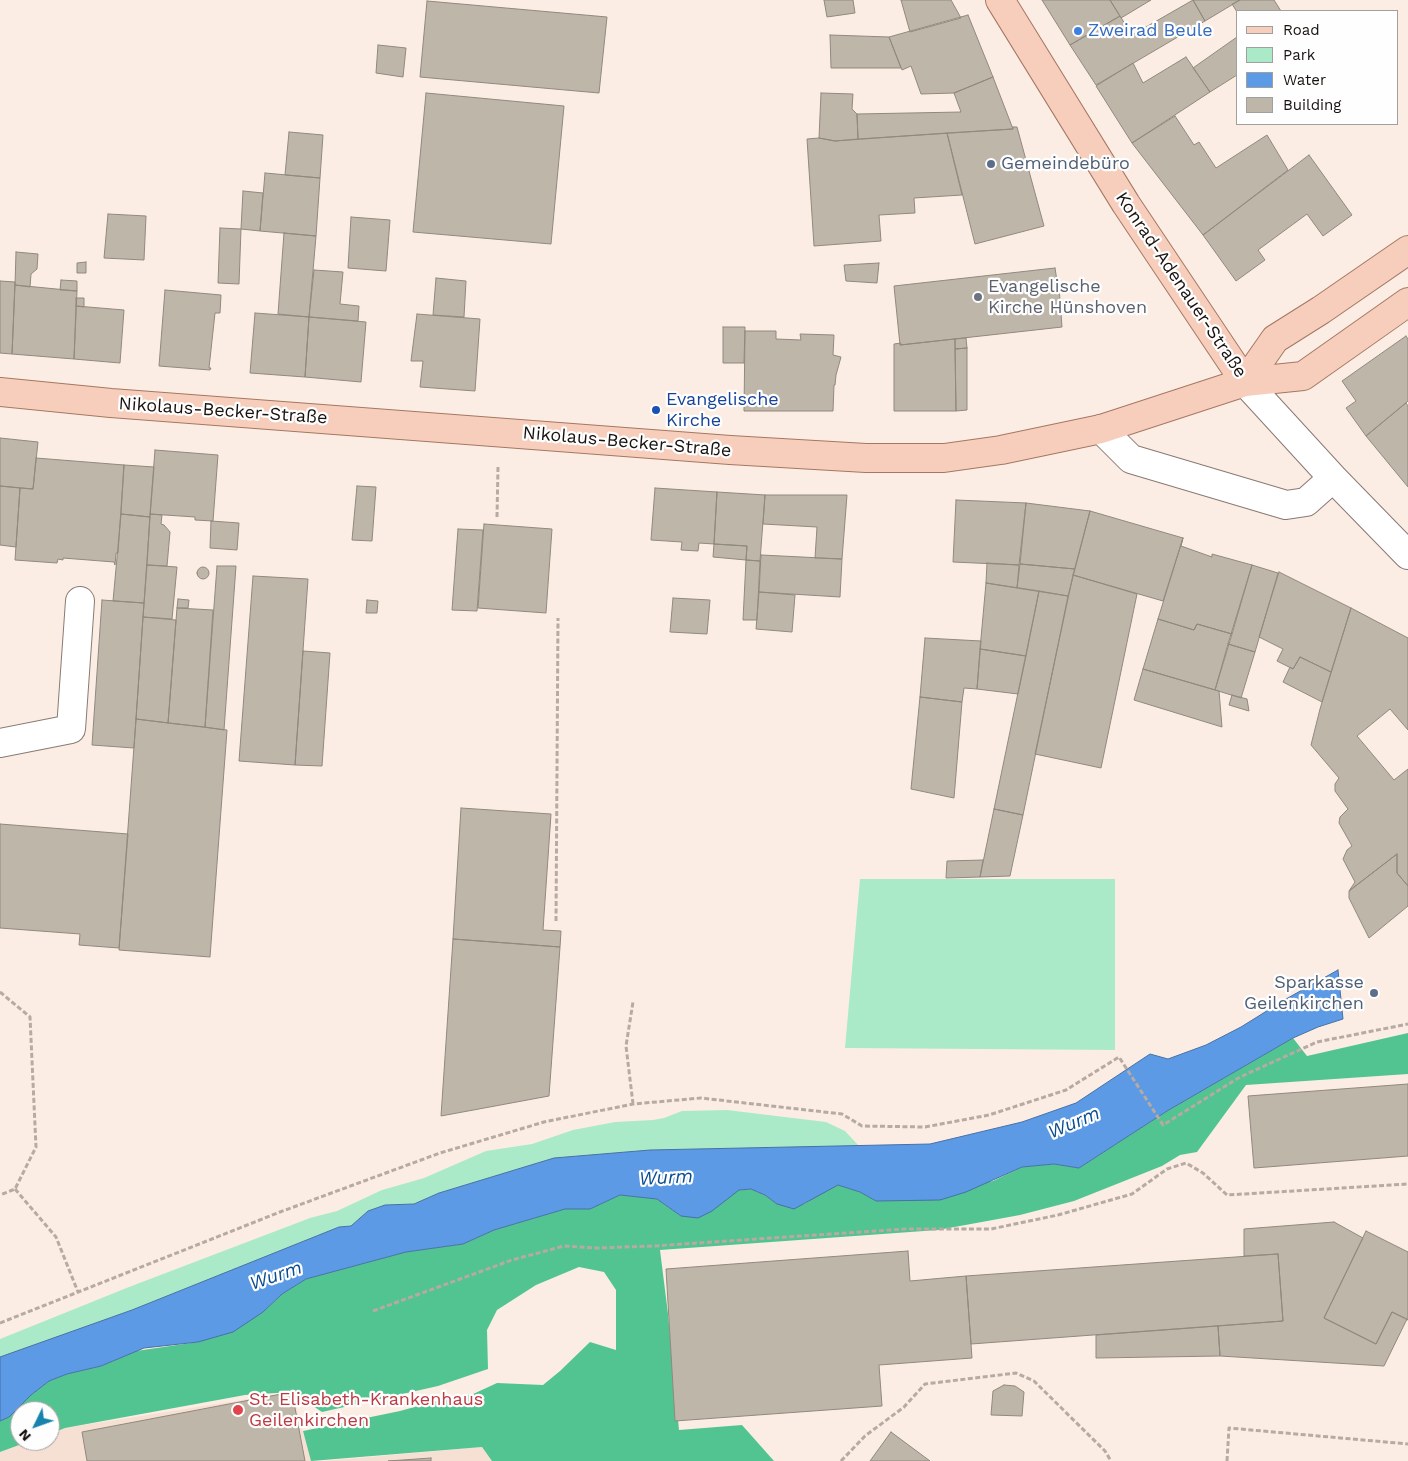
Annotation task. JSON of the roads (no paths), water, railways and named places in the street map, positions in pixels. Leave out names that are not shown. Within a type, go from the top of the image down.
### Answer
[{"type":"main road","name":"Konrad-Adenauer-Straße","points":[[1000,0],[1126,204],[1245,382]]},
{"type":"main road","points":[[1245,382],[1275,339],[1408,250]]},
{"type":"main road","name":"Nikolaus-Becker-Straße","points":[[0,392],[110,403],[730,450],[866,458],[944,458],[1001,450],[1100,429],[1245,382],[1303,376],[1408,302]]},
{"type":"street","name":"Konrad-Adenauer-Straße","points":[[1245,382],[1333,478],[1408,555]]},
{"type":"street","points":[[1100,429],[1131,459],[1286,505],[1306,502],[1333,478]]},
{"type":"street","points":[[0,743],[70,729],[80,601]]},
{"type":"water","name":"Wurm","points":[[1338,970],[1343,1019],[1293,1038],[1167,1111],[1079,1168],[1054,1164],[1022,1167],[966,1192],[940,1200],[876,1201],[860,1192],[838,1185],[794,1209],[777,1204],[765,1195],[751,1189],[739,1190],[712,1211],[698,1218],[681,1216],[657,1199],[620,1195],[590,1209],[565,1209],[494,1230],[463,1244],[406,1252],[306,1279],[282,1294],[263,1312],[233,1332],[198,1342],[144,1348],[101,1366],[67,1374],[49,1381],[25,1401],[10,1401],[10,1416],[0,1421],[0,1357],[132,1310],[339,1227],[351,1226],[368,1211],[385,1205],[414,1204],[439,1193],[554,1158],[650,1150],[930,1144],[1022,1122],[1076,1103],[1150,1054],[1168,1059],[1206,1045],[1241,1027]]},
{"type":"place","name":"Zweirad Beule","points":[[1078,31]]},
{"type":"place","name":"Gemeindebüro","points":[[991,164]]},
{"type":"place","name":"Evangelische Kirche Hünshoven","points":[[978,297]]},
{"type":"place","name":"Evangelische Kirche","points":[[656,410]]},
{"type":"place","name":"Sparkasse Geilenkirchen","points":[[1374,993]]},
{"type":"place","name":"St. Elisabeth-Krankenhaus Geilenkirchen","points":[[238,1410]]}]
